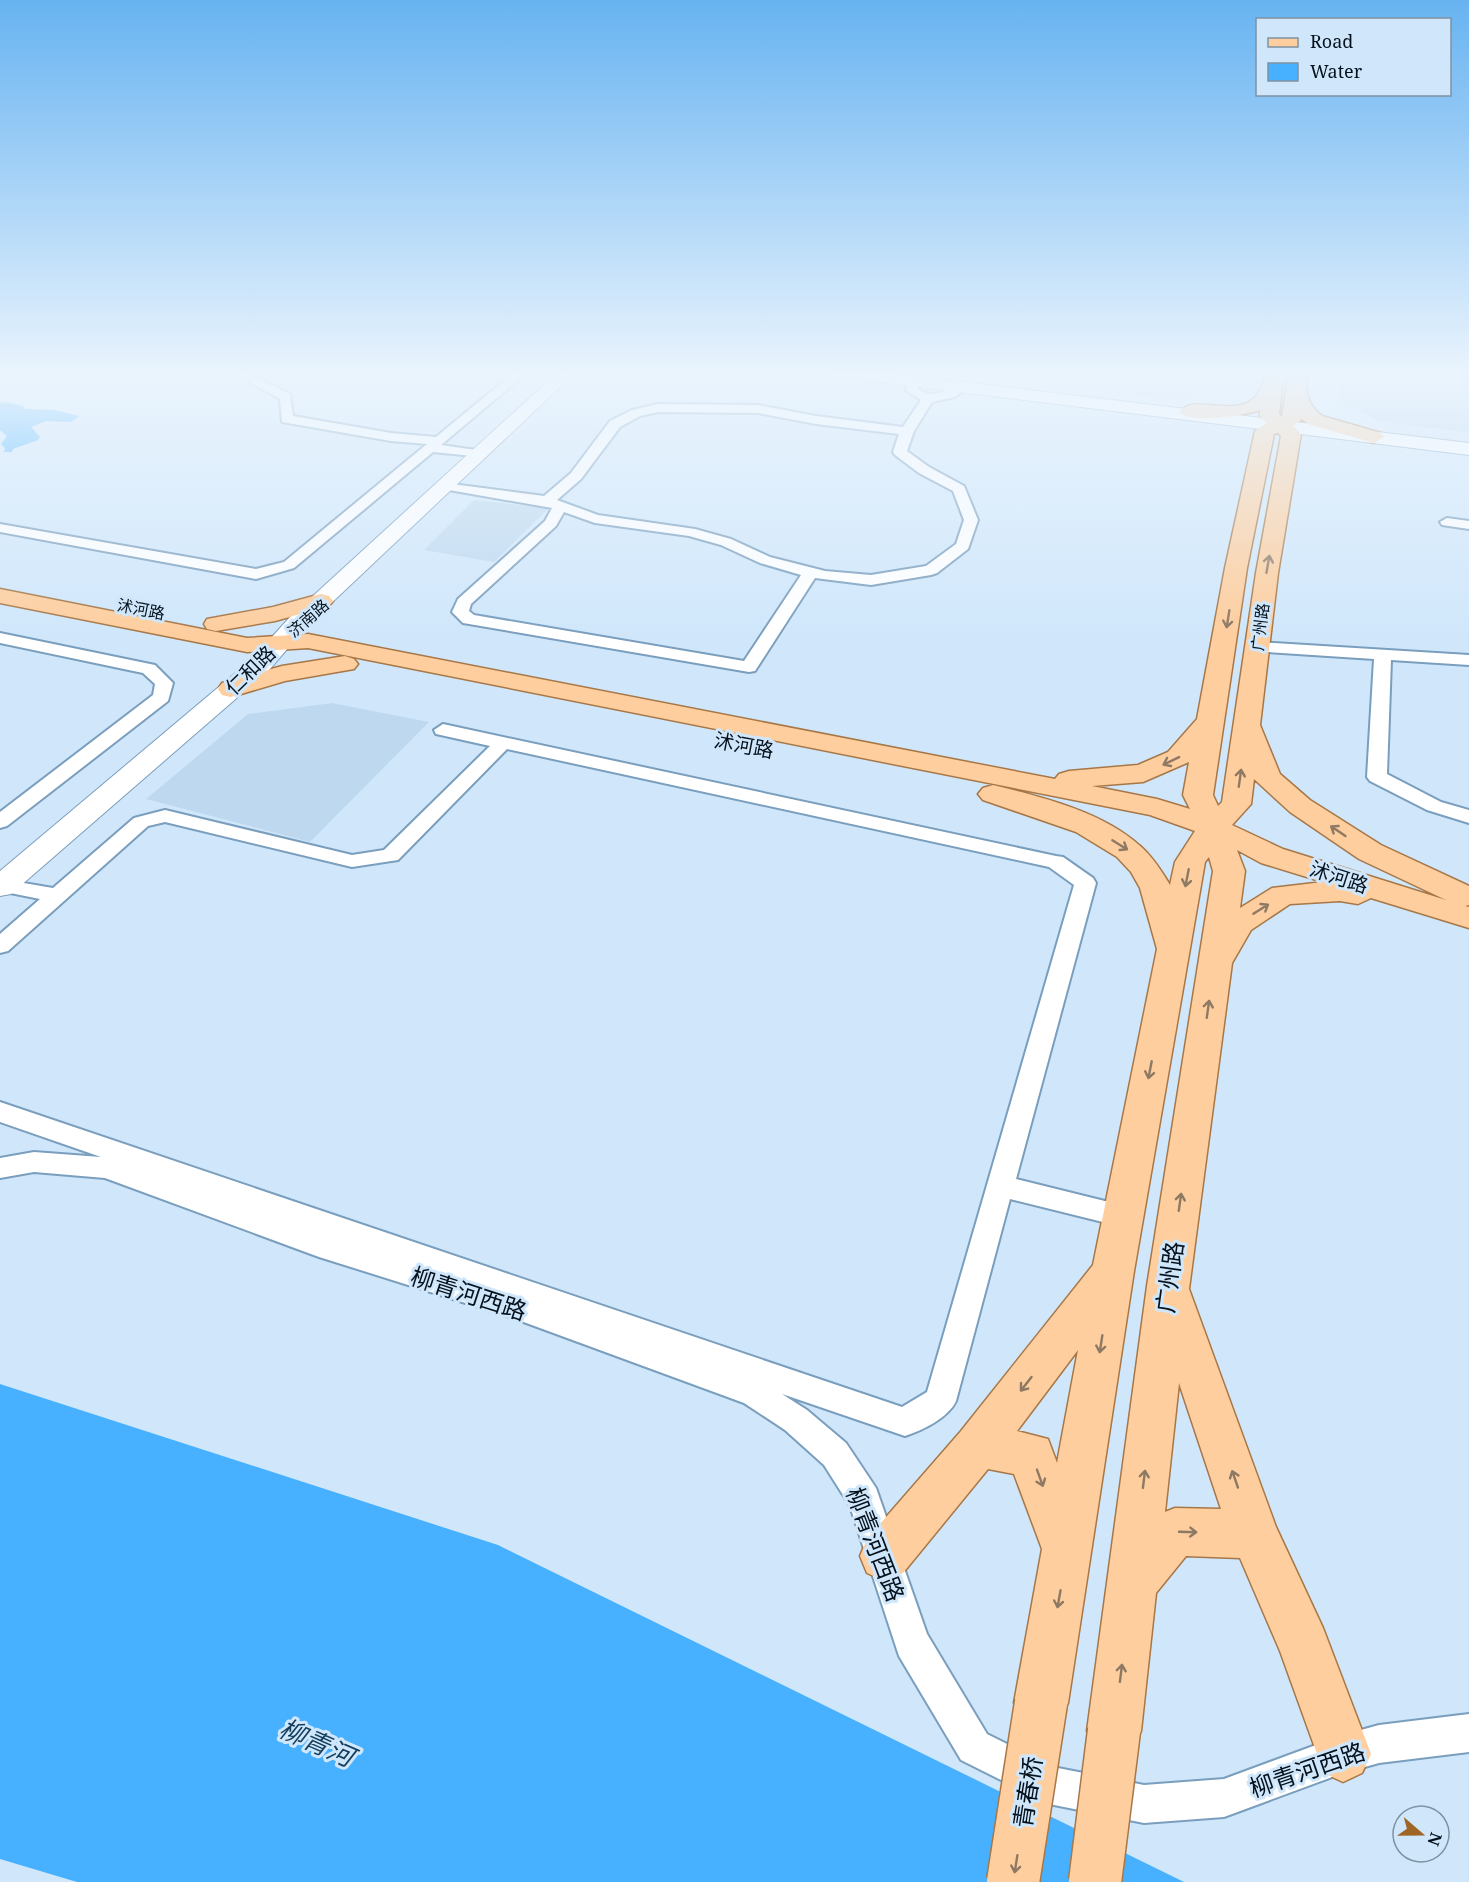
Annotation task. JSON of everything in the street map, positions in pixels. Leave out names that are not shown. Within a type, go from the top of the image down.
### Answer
[{"type":"main road","name":"广州路","points":[[1095,1882],[1168,1286],[1229,871],[1213,827],[1198,795],[1236,568],[1259,459]]},
{"type":"main road","name":"广州路","points":[[1041,1702],[1113,1271],[1190,862],[1213,827],[1236,804],[1286,459]]},
{"type":"main road","name":"沭河路","points":[[0,582],[209,630]]},
{"type":"main road","name":"沭河路","points":[[0,596],[209,630],[262,633],[295,654],[355,658],[987,784],[1154,826],[1213,827],[1272,856],[1461,906]]},
{"type":"main road","points":[[323,602],[333,625],[355,658],[282,674],[223,677],[209,630],[323,602]]},
{"type":"main road","points":[[987,784],[1075,781],[1143,773],[1178,758],[1211,720]]},
{"type":"main road","points":[[1247,723],[1267,778],[1300,806],[1370,852],[1461,906]]},
{"type":"main road","points":[[987,784],[1089,826],[1134,854],[1157,889],[1172,951]]},
{"type":"main road","points":[[1214,970],[1238,923],[1283,895],[1340,891],[1461,906]]},
{"type":"main road","points":[[885,1556],[978,1446],[1113,1271]]},
{"type":"main road","points":[[1168,1286],[1254,1534],[1305,1646],[1343,1754]]},
{"type":"main road","points":[[978,1446],[1031,1455],[1067,1551]]},
{"type":"main road","points":[[1132,1583],[1175,1532],[1254,1534]]},
{"type":"main road","name":"青春桥","points":[[1013,1882],[1041,1702]]},
{"type":"street","points":[[0,528],[256,574],[289,565],[416,459]]},
{"type":"street","name":"济南路","points":[[323,602],[473,459]]},
{"type":"street","name":"济南路","points":[[279,643],[479,459]]},
{"type":"street","points":[[589,459],[554,503],[551,523],[464,602],[460,612],[469,619],[749,667],[811,572]]},
{"type":"street","points":[[449,486],[554,503],[595,519],[690,532],[726,542],[765,560],[811,572],[871,580],[931,570],[963,546],[971,520],[959,489],[924,470],[909,459]]},
{"type":"street","points":[[1447,522],[1469,525]]},
{"type":"street","points":[[0,638],[149,669],[164,683],[162,697],[0,822]]},
{"type":"street","name":"仁和路","points":[[1,883],[223,677],[261,664],[279,643]]},
{"type":"street","points":[[1257,647],[1469,660]]},
{"type":"street","points":[[1383,654],[1377,777],[1434,806],[1469,817]]},
{"type":"street","points":[[0,1112],[905,1422],[939,1401],[1085,883],[1056,862],[443,730]]},
{"type":"street","points":[[0,946],[141,822],[165,816],[352,861],[391,855],[502,743]]},
{"type":"street","points":[[1,883],[57,895]]},
{"type":"street","name":"柳青河西路","points":[[0,1168],[34,1162],[107,1168],[328,1249],[513,1305],[755,1393],[796,1420],[835,1454],[864,1499],[885,1556],[912,1643],[974,1747],[1049,1785],[1144,1804],[1224,1798],[1343,1754],[1379,1744],[1469,1733]]},
{"type":"street","points":[[1000,1186],[1123,1216]]},
{"type":"shaded area","points":[[474,500],[549,508],[494,562],[424,550]]},
{"type":"shaded area","points":[[332,703],[429,722],[310,842],[146,799],[248,714]]},
{"type":"water","name":"柳青河","points":[[0,1384],[498,1545],[1184,1882],[77,1882],[0,1859]]}]
